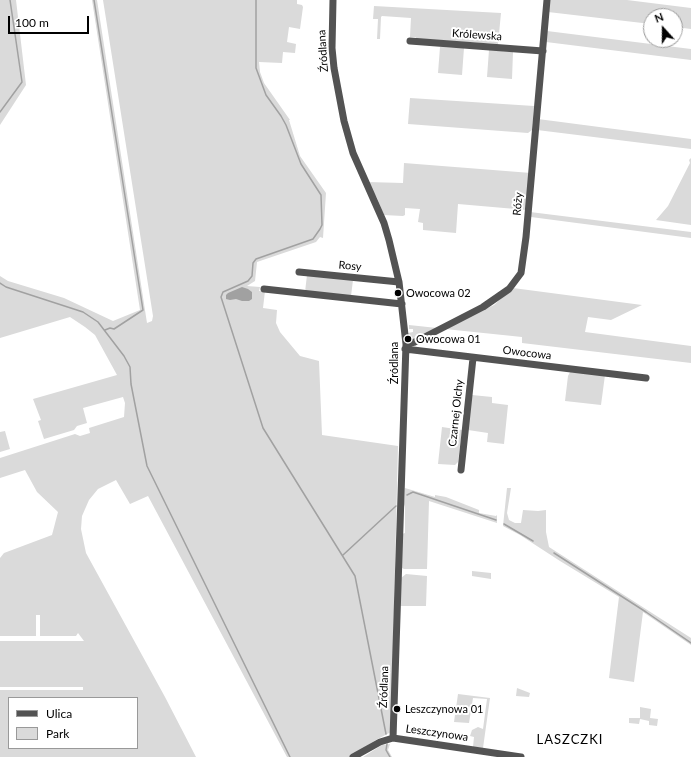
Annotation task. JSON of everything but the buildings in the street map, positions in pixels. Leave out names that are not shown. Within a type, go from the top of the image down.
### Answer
[{"type":"street","name":"Źródlana","points":[[333,0],[333,55],[344,121],[353,153],[384,223],[396,266],[402,304],[406,347],[393,738]]},
{"type":"street","name":"Róży","points":[[406,347],[483,307],[509,289],[520,273],[526,237],[547,0]]},
{"type":"street","name":"Królewska","points":[[410,42],[543,51]]},
{"type":"street","name":"Rosy","points":[[299,272],[399,282]]},
{"type":"street","points":[[264,289],[402,304]]},
{"type":"street","name":"Owocowa","points":[[406,347],[473,358],[646,378]]},
{"type":"street","name":"Czarnej Olchy","points":[[461,470],[473,358]]},
{"type":"street","name":"Leszczynowa","points":[[354,757],[376,744],[393,738],[522,757]]},
{"type":"green space","points":[[0,0],[16,0],[26,85],[0,125]]},
{"type":"green space","points":[[92,0],[97,0],[147,323],[152,321],[153,316],[103,0],[297,0],[297,4],[302,5],[303,7],[300,29],[289,27],[287,42],[296,44],[295,53],[283,52],[282,63],[259,62],[260,72],[264,83],[290,120],[300,156],[326,193],[323,238],[320,237],[316,242],[257,262],[255,281],[247,286],[260,287],[259,291],[265,291],[263,308],[277,310],[276,323],[280,332],[300,356],[319,361],[322,435],[398,446],[391,732],[349,757],[287,757],[148,496],[130,504],[116,480],[98,489],[89,500],[82,516],[81,529],[86,553],[196,757],[0,757],[0,690],[83,690],[83,687],[0,687],[0,641],[84,641],[78,633],[76,636],[40,636],[40,615],[36,615],[36,636],[0,636],[0,558],[4,553],[52,535],[58,512],[37,492],[25,470],[0,478],[0,458],[75,434],[80,436],[90,433],[89,428],[124,417],[125,403],[123,397],[83,408],[87,423],[77,426],[74,430],[44,439],[38,421],[41,420],[33,399],[117,375],[95,335],[70,317],[0,338],[0,276],[8,281],[64,298],[113,321],[140,310]]},
{"type":"green space","points":[[549,0],[627,0],[691,8],[691,29],[683,28],[683,8],[643,8],[643,23],[548,12]]},
{"type":"green space","points":[[374,6],[501,13],[498,44],[416,39],[416,37],[410,37],[411,18],[382,16],[380,39],[377,39],[378,19],[373,19]]},
{"type":"green space","points":[[547,31],[643,43],[643,48],[691,49],[691,60],[546,42]]},
{"type":"green space","points":[[440,47],[464,48],[462,75],[438,73]]},
{"type":"green space","points":[[489,50],[513,52],[512,79],[487,77]]},
{"type":"green space","points":[[410,98],[534,106],[532,130],[528,133],[408,124]]},
{"type":"green space","points":[[538,119],[691,139],[691,149],[537,130]]},
{"type":"green space","points":[[691,158],[691,225],[656,220],[668,206],[690,163],[689,160]]},
{"type":"green space","points":[[404,163],[531,173],[527,210],[458,204],[456,233],[423,230],[423,223],[418,222],[420,209],[405,208],[405,215],[403,216],[384,215],[377,198],[367,182],[403,183]]},
{"type":"green space","points":[[530,212],[691,232],[691,238],[531,217]]},
{"type":"green space","points":[[307,275],[353,280],[351,296],[305,292]]},
{"type":"green space","points":[[513,288],[642,305],[611,320],[588,317],[585,332],[691,346],[691,363],[522,343],[522,337],[445,329],[494,305]]},
{"type":"green space","points":[[409,325],[437,328],[415,340],[409,340],[408,333],[413,332],[413,329],[409,329]]},
{"type":"green space","points":[[570,372],[605,375],[601,405],[565,401],[568,376]]},
{"type":"green space","points":[[472,395],[492,397],[492,403],[508,405],[504,444],[487,442],[488,433],[468,430]]},
{"type":"green space","points":[[442,427],[462,430],[458,462],[455,465],[438,464]]},
{"type":"green space","points":[[5,431],[10,449],[0,452],[0,432]]},
{"type":"green space","points":[[405,488],[435,497],[435,495],[446,497],[479,510],[479,513],[497,515],[497,523],[429,501],[427,569],[404,569],[402,568],[402,534],[405,533]]},
{"type":"green space","points":[[507,488],[511,488],[507,513],[509,520],[515,523],[521,523],[523,510],[546,510],[546,532],[549,547],[691,638],[691,645],[643,612],[634,682],[609,678],[619,597],[503,526]]},
{"type":"green space","points":[[472,571],[491,573],[491,579],[472,576]]},
{"type":"green space","points":[[406,574],[427,576],[426,606],[400,606],[401,578]]},
{"type":"green space","points":[[517,688],[530,693],[529,697],[516,696]]},
{"type":"green space","points":[[458,694],[490,698],[483,748],[473,747],[474,737],[470,736],[472,730],[478,727],[483,729],[487,699],[473,698],[469,723],[454,722]]},
{"type":"green space","points":[[640,707],[651,709],[650,718],[658,719],[657,726],[649,725],[649,721],[640,719],[639,724],[629,723],[629,718],[640,718]]},
{"type":"green space","points":[[390,744],[388,750],[392,757],[363,757],[382,745]]},
{"type":"shaded area","points":[[242,287],[252,292],[252,299],[249,301],[242,301],[236,299],[226,299],[226,295],[228,293]]},
{"type":"waterway","points":[[0,112],[22,82],[10,0]]},
{"type":"waterway","points":[[94,0],[143,310],[114,329],[110,328],[105,330]]},
{"type":"waterway","points":[[256,0],[256,68],[266,95],[286,125],[301,164],[321,195],[322,225],[313,239],[256,259],[253,263],[252,276],[248,281],[223,292],[221,297],[263,428],[355,576],[386,734]]},
{"type":"waterway","points":[[0,283],[6,287],[83,312],[98,322],[124,356],[130,367],[131,384],[147,466],[290,757]]},
{"type":"waterway","points":[[407,495],[413,492],[496,520]]},
{"type":"waterway","points":[[343,555],[396,506]]},
{"type":"waterway","points":[[504,524],[533,541]]},
{"type":"waterway","points":[[554,553],[646,612],[691,643]]},
{"type":"waterway","points":[[387,744],[386,750],[390,757]]},
{"type":"place","name":"Owocowa 02","points":[[398,293]]},
{"type":"place","name":"Owocowa 01","points":[[408,339]]},
{"type":"place","name":"Leszczynowa 01","points":[[397,709]]},
{"type":"district","name":"LASZCZKI","points":[[570,740]]}]
